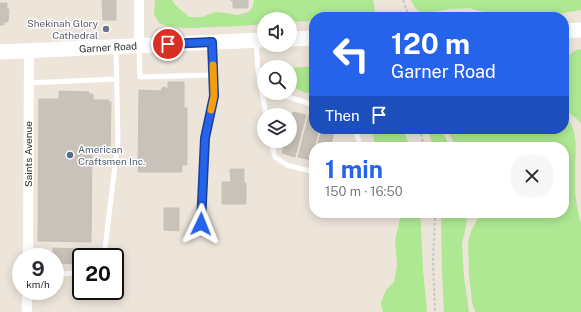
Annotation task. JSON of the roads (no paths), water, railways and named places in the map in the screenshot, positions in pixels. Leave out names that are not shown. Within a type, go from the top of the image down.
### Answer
[{"type":"main road","points":[[569,31],[581,30]]},
{"type":"main road","points":[[297,39],[309,38]]},
{"type":"main road","name":"Garner Road","points":[[0,52],[257,41]]},
{"type":"street","points":[[138,0],[139,45]]},
{"type":"street","name":"Saints Avenue","points":[[28,51],[28,248]]},
{"type":"street","points":[[27,312],[28,300]]},
{"type":"lane","points":[[201,224],[205,138],[214,96],[212,42]]},
{"type":"lane","points":[[139,45],[140,77],[213,75]]},
{"type":"lane","points":[[105,248],[118,140],[116,46]]},
{"type":"lane","points":[[28,83],[116,79]]},
{"type":"lane","points":[[297,100],[309,103]]},
{"type":"lane","points":[[272,148],[274,157],[287,165],[309,171]]},
{"type":"place","name":"Shekinah Glory Cathedral","points":[[106,29]]},
{"type":"place","name":"American Craftsmen Inc.","points":[[70,155]]}]
